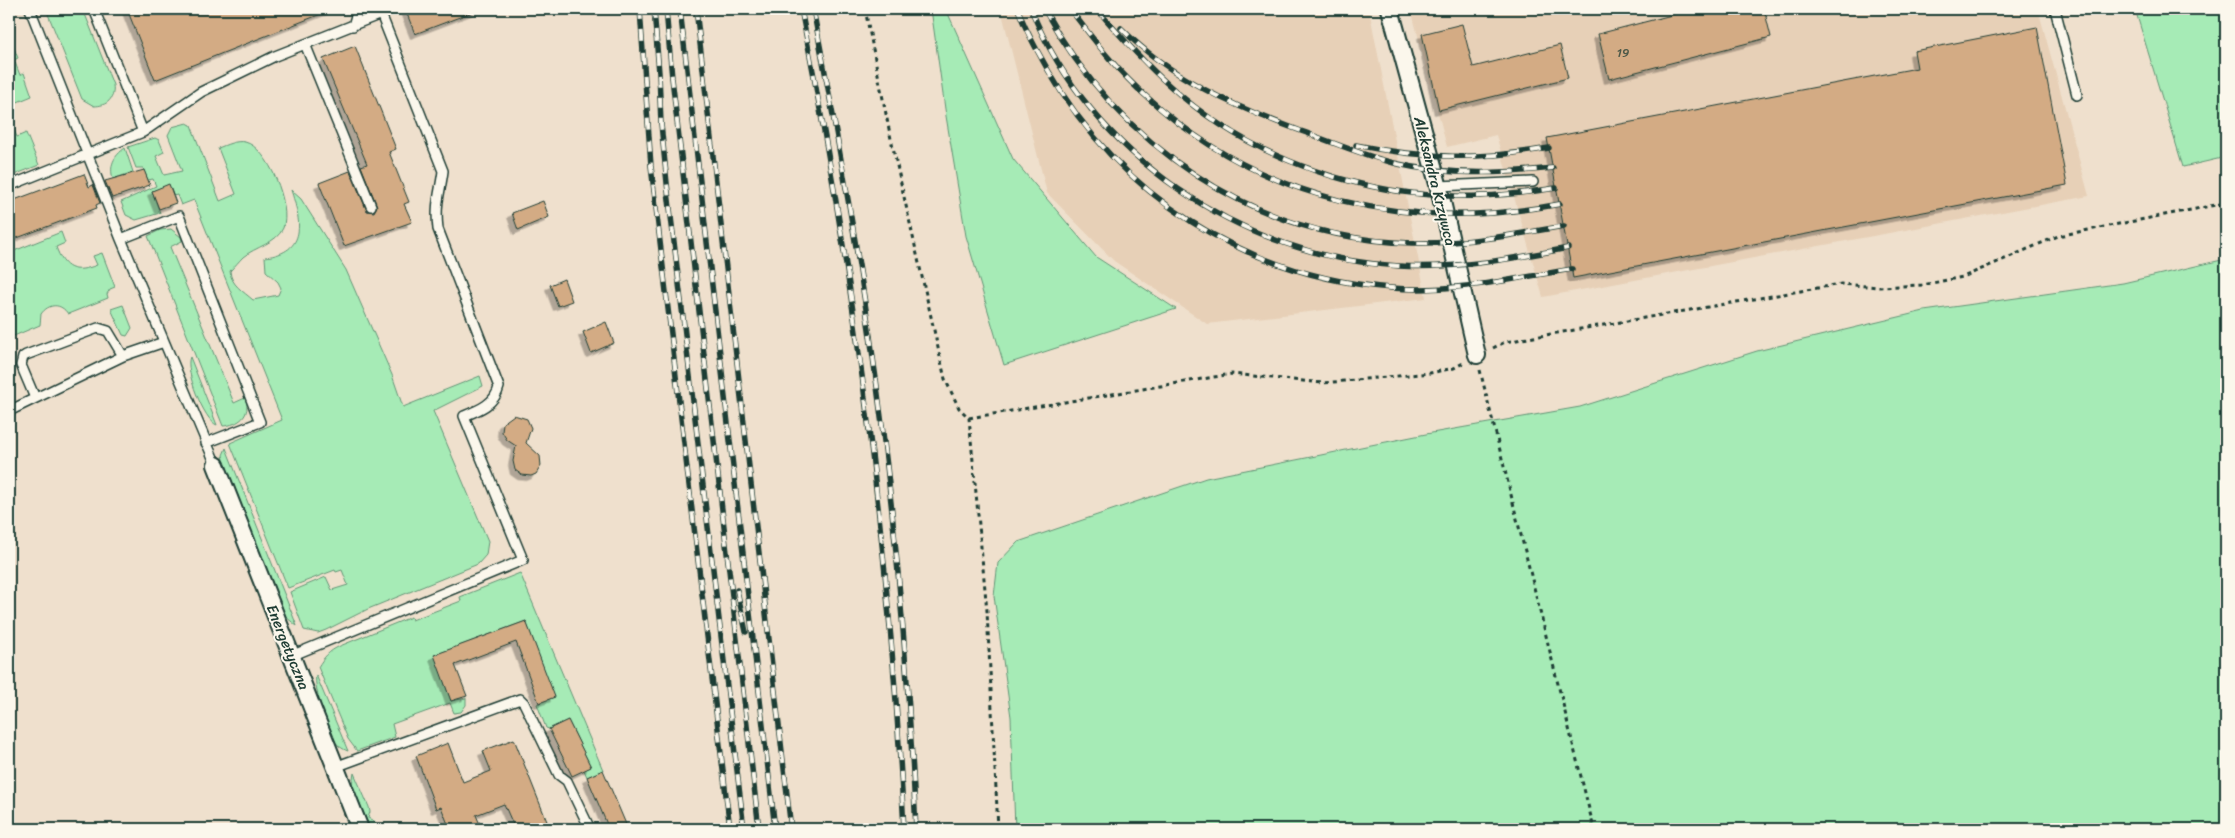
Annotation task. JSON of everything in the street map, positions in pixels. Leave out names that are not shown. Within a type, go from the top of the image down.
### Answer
[{"type":"street","name":"Aleksandra Krzywca","points":[[1390,9],[1438,186],[1477,355]]},
{"type":"street","name":"Energetyczna","points":[[216,465],[360,829]]},
{"type":"lane","points":[[30,9],[121,239],[216,465]]},
{"type":"lane","points":[[94,9],[143,132]]},
{"type":"lane","points":[[353,26],[358,9]]},
{"type":"lane","points":[[2056,9],[2078,95]]},
{"type":"lane","points":[[9,186],[143,132],[201,92],[275,56],[381,14],[443,171],[438,188],[438,229],[499,387],[492,401],[486,407],[464,416],[523,560],[292,656]]},
{"type":"lane","points":[[305,44],[371,206]]},
{"type":"lane","points":[[1438,186],[1534,182]]},
{"type":"lane","points":[[121,239],[179,216],[260,422],[206,443]]},
{"type":"lane","points":[[35,398],[20,365],[23,357],[26,355],[98,328],[108,331],[123,356]]},
{"type":"lane","points":[[9,411],[123,356],[164,342]]},
{"type":"lane","points":[[335,767],[520,699],[524,703],[559,775],[567,781],[590,829]]},
{"type":"path","points":[[865,9],[891,139],[945,379],[959,408],[970,418],[987,611],[998,829]]},
{"type":"path","points":[[970,418],[1232,374],[1323,383],[1430,374],[1454,368],[1505,342],[1841,284],[1879,287],[1914,286],[1963,277],[2058,236],[2226,203]]},
{"type":"path","points":[[2220,204],[2226,228]]},
{"type":"path","points":[[1477,355],[1594,829]]},
{"type":"shaded area","points":[[1001,9],[1369,9],[1426,298],[1207,324],[1114,261],[1047,193]]},
{"type":"shaded area","points":[[1411,9],[2038,9],[2089,196],[1543,297],[1496,135],[1447,147]]},
{"type":"green space","points":[[46,9],[83,9],[113,85],[111,98],[103,105],[94,106],[82,99]]},
{"type":"green space","points":[[931,9],[946,9],[1013,159],[1096,257],[1176,309],[1004,365],[966,236]]},
{"type":"green space","points":[[2135,9],[2226,9],[2226,157],[2183,167]]},
{"type":"green space","points":[[9,36],[18,58],[14,60],[20,75],[24,73],[32,96],[15,103],[9,94]]},
{"type":"green space","points":[[9,118],[17,137],[26,133],[39,165],[9,177]]},
{"type":"green space","points":[[187,123],[191,125],[220,201],[236,194],[218,148],[231,143],[245,142],[254,146],[270,166],[281,192],[285,218],[280,233],[271,241],[248,253],[230,271],[235,284],[242,291],[253,300],[278,295],[281,288],[278,282],[266,271],[265,257],[279,254],[289,249],[295,242],[299,224],[291,190],[301,199],[346,270],[392,375],[403,407],[480,376],[483,386],[433,411],[488,541],[486,555],[478,564],[368,609],[326,630],[318,633],[304,630],[290,592],[326,577],[332,590],[348,585],[342,570],[336,572],[335,570],[288,588],[230,443],[282,420],[194,200],[181,205],[177,195],[173,196],[169,185],[152,191],[160,213],[136,220],[126,215],[121,202],[156,186],[153,179],[148,180],[143,168],[136,168],[128,147],[155,138],[159,140],[164,152],[156,156],[164,175],[182,171],[168,135],[172,127]]},
{"type":"green space","points":[[125,148],[133,172],[113,179],[113,161]]},
{"type":"green space","points":[[171,229],[181,237],[182,241],[170,247],[234,403],[245,398],[247,404],[243,418],[234,424],[223,426],[148,236],[160,230]]},
{"type":"green space","points":[[61,232],[65,243],[56,247],[66,265],[76,269],[89,268],[97,265],[93,256],[102,253],[115,287],[110,289],[107,294],[108,298],[68,314],[58,306],[51,306],[41,314],[40,325],[9,338],[9,253]]},
{"type":"green space","points":[[2226,259],[2226,823],[2216,829],[1015,829],[1011,717],[994,596],[998,563],[1018,542],[1206,478],[1426,434],[1580,407],[1757,351],[1924,311],[2123,283]]},
{"type":"green space","points":[[123,305],[132,328],[127,336],[123,335],[111,309]]},
{"type":"green space","points":[[190,357],[217,425],[206,414],[196,394],[190,372]]},
{"type":"green space","points":[[226,448],[297,626],[286,617],[225,464],[223,455]]},
{"type":"green space","points":[[520,573],[603,770],[587,777],[584,770],[591,767],[568,720],[549,729],[546,728],[537,704],[554,697],[526,621],[435,655],[451,701],[466,698],[466,705],[461,712],[454,713],[450,703],[392,724],[395,737],[357,751],[348,739],[318,667],[322,660],[340,646],[411,617],[412,620],[461,601],[460,597]]},
{"type":"green space","points":[[316,675],[348,751],[338,745],[330,731],[319,700]]},
{"type":"green space","points":[[354,773],[369,807],[368,818],[374,821],[378,829],[370,829],[352,784]]},
{"type":"building","points":[[127,9],[331,9],[331,10],[155,80]]},
{"type":"building","points":[[405,9],[478,9],[478,10],[415,34]]},
{"type":"building","points":[[1695,9],[1764,9],[1771,37],[1609,79],[1598,34]]},
{"type":"building","points":[[1462,24],[1473,67],[1560,45],[1568,78],[1439,110],[1422,34]]},
{"type":"building","points":[[2037,27],[2067,185],[1573,278],[1547,138],[1917,68],[1914,51]]},
{"type":"building","points":[[355,46],[396,149],[389,152],[409,202],[404,204],[412,222],[344,246],[319,183],[350,171],[367,211],[374,212],[377,206],[361,166],[367,164],[323,59]]},
{"type":"building","points":[[144,170],[150,185],[112,198],[105,181]]},
{"type":"building","points":[[84,174],[89,187],[93,185],[100,203],[96,205],[97,208],[9,241],[9,202]]},
{"type":"building","points":[[169,184],[176,203],[159,209],[152,191]]},
{"type":"building","points":[[543,201],[549,217],[518,230],[512,213]]},
{"type":"building","points":[[564,279],[572,301],[558,306],[550,285]]},
{"type":"building","points":[[606,322],[614,343],[591,353],[583,332]]},
{"type":"building","points":[[514,415],[527,419],[531,428],[526,443],[540,456],[541,466],[536,474],[531,476],[522,475],[515,470],[513,461],[516,446],[507,440],[502,432],[503,423]]},
{"type":"building","points":[[526,621],[555,697],[539,703],[516,642],[455,665],[467,696],[451,701],[434,655]]},
{"type":"building","points":[[568,720],[591,767],[572,776],[549,729]]},
{"type":"building","points":[[514,739],[550,829],[515,829],[504,804],[476,815],[482,829],[450,829],[441,807],[436,809],[416,756],[448,743],[463,782],[491,771],[483,751]]},
{"type":"building","points":[[603,770],[628,829],[609,829],[587,777]]},
{"type":"railway","points":[[640,9],[651,166],[730,829]]},
{"type":"railway","points":[[654,9],[661,124],[667,183],[744,829]]},
{"type":"railway","points":[[666,9],[672,78],[759,829]]},
{"type":"railway","points":[[680,9],[775,829]]},
{"type":"railway","points":[[696,9],[791,829]]},
{"type":"railway","points":[[801,9],[838,213],[868,417],[890,622],[904,829]]},
{"type":"railway","points":[[813,9],[864,295],[879,398],[899,582],[916,829]]},
{"type":"railway","points":[[1018,9],[1048,70],[1077,115],[1112,156],[1150,192],[1192,222],[1238,247],[1286,267],[1338,280],[1391,288],[1437,289],[1459,287],[1572,269]]},
{"type":"railway","points":[[1031,9],[1057,62],[1091,110],[1132,152],[1179,189],[1230,220],[1284,243],[1341,259],[1399,266],[1463,265],[1568,248]]},
{"type":"railway","points":[[1044,9],[1075,58],[1111,103],[1152,142],[1197,176],[1246,203],[1299,224],[1355,237],[1413,243],[1508,236],[1564,226]]},
{"type":"railway","points":[[1070,9],[1126,77],[1191,133],[1239,162],[1288,184],[1340,200],[1393,210],[1448,214],[1504,212],[1560,204]]},
{"type":"railway","points":[[1097,9],[1150,68],[1202,112],[1238,135],[1275,155],[1315,171],[1356,183],[1398,191],[1439,195],[1491,196],[1556,188]]},
{"type":"railway","points":[[1121,28],[1161,62],[1205,90],[1276,122],[1370,156],[1414,167],[1453,172],[1514,172],[1553,168]]},
{"type":"railway","points":[[1356,145],[1406,153],[1452,156],[1499,155],[1549,148]]},
{"type":"railway","points":[[737,590],[746,632]]}]
